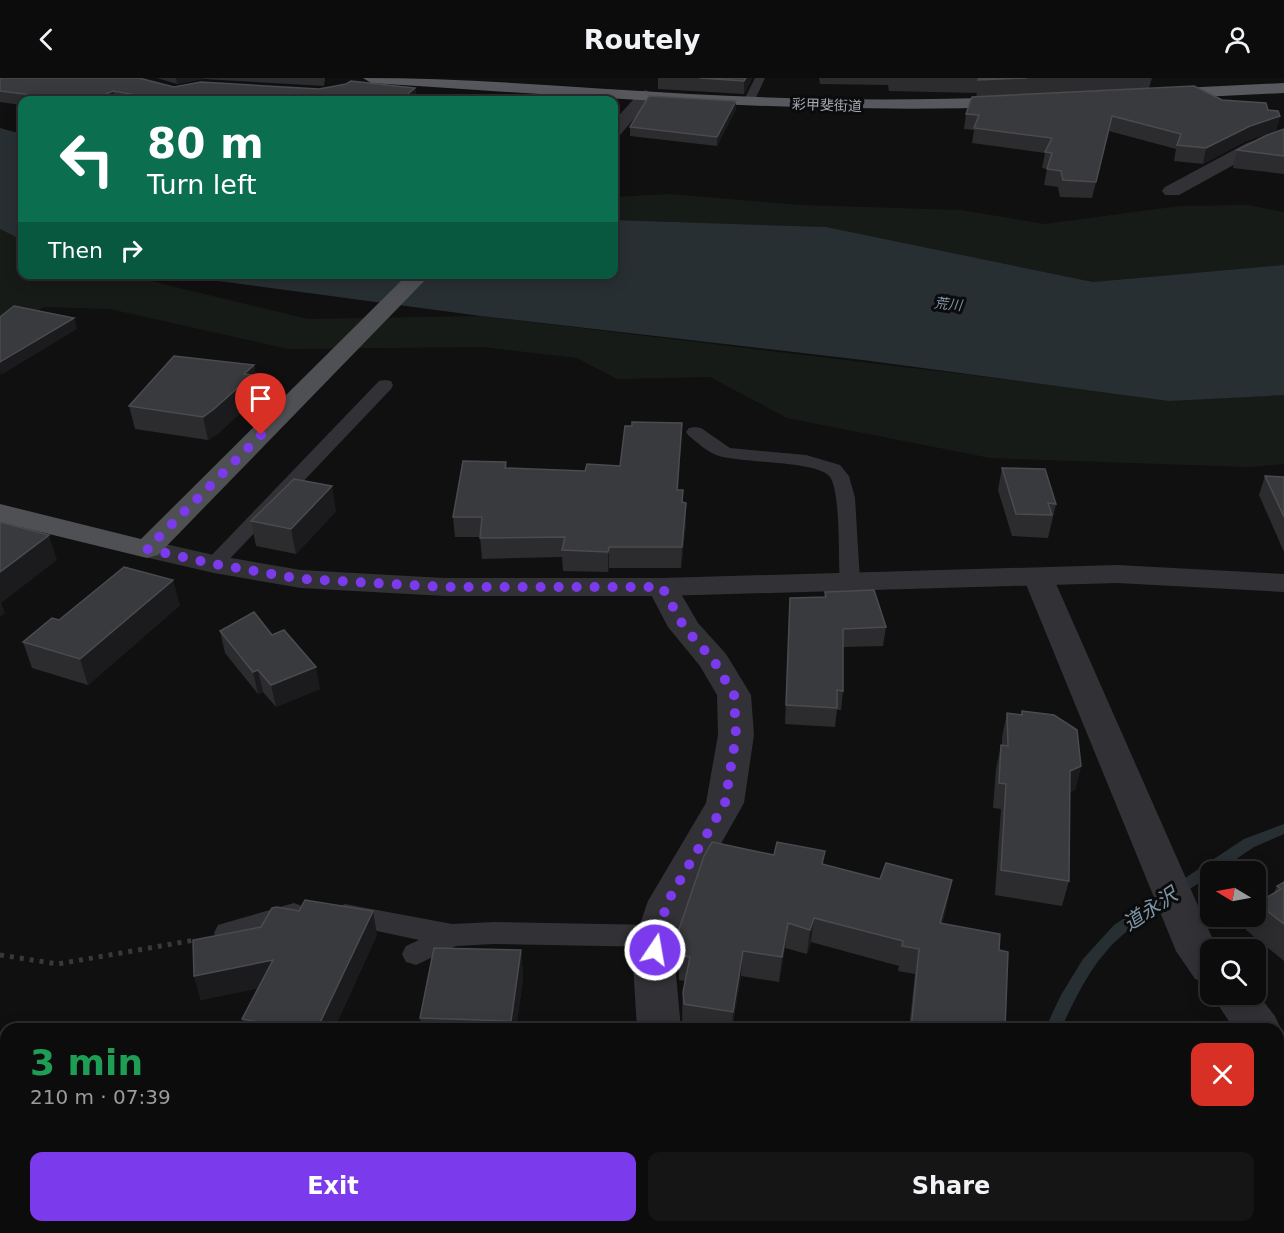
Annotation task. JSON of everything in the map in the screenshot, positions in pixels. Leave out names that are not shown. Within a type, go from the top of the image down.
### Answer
[{"type":"highway","name":"彩甲斐街道","points":[[371,78],[589,96]]},
{"type":"highway","points":[[1144,95],[1284,88]]},
{"type":"highway","name":"彩甲斐街道","points":[[618,96],[646,95],[749,102],[889,106],[1028,101]]},
{"type":"main road","points":[[1,515],[147,549],[415,279]]},
{"type":"street","points":[[618,126],[646,95]]},
{"type":"street","points":[[1172,191],[1253,147],[1284,136]]},
{"type":"street","points":[[147,549],[214,564],[301,579],[420,586],[662,587],[1117,574],[1284,583]]},
{"type":"street","points":[[1038,577],[1200,955]]},
{"type":"street","points":[[659,1023],[654,964],[657,936],[668,901],[725,803],[736,735],[734,695],[714,661],[684,627],[662,587]]},
{"type":"street","points":[[1240,1005],[1254,1023]]},
{"type":"lane","points":[[749,102],[760,78]]},
{"type":"lane","points":[[214,564],[385,385]]},
{"type":"lane","points":[[695,432],[726,453],[804,461],[834,469],[839,474],[844,496],[850,582]]},
{"type":"lane","points":[[228,933],[308,911],[386,922],[452,935],[494,933],[657,936]]},
{"type":"lane","points":[[416,954],[452,935]]},
{"type":"path","points":[[0,955],[58,964],[79,962],[228,933]]},
{"type":"shaded area","points":[[670,194],[800,205],[961,210],[1044,224],[1180,206],[1248,205],[1284,212],[1284,265],[1093,282],[826,227],[618,220],[618,197]]},
{"type":"shaded area","points":[[0,229],[18,238],[18,279],[143,279],[308,319],[481,316],[1177,400],[1284,395],[1284,464],[1249,467],[990,458],[787,418],[710,377],[617,379],[577,358],[482,347],[288,349],[110,309],[44,307],[0,330]]},
{"type":"water","points":[[0,128],[18,133],[18,238],[0,229]]},
{"type":"water","name":"荒川","points":[[618,220],[826,227],[1093,282],[1284,265],[1284,395],[1169,401],[863,360],[481,316],[204,279],[618,279]]},
{"type":"building","points":[[0,78],[139,78],[174,87],[201,82],[319,89],[351,81],[415,88],[405,96],[142,96],[113,91],[101,96],[40,96],[0,91]]},
{"type":"building","points":[[700,78],[746,78],[744,81]]},
{"type":"building","points":[[979,78],[1027,78],[978,80]]},
{"type":"building","points":[[1194,86],[1222,100],[1266,103],[1268,110],[1278,111],[1280,116],[1250,126],[1206,148],[1177,145],[1181,134],[1112,116],[1096,182],[1063,180],[1061,171],[1047,169],[1052,153],[1045,152],[1052,138],[974,128],[979,115],[966,114],[972,97]]},
{"type":"building","points":[[649,96],[736,101],[717,137],[630,127]]},
{"type":"building","points":[[1284,129],[1284,156],[1237,150],[1265,136]]},
{"type":"building","points":[[14,306],[74,318],[0,362],[0,317]]},
{"type":"building","points":[[174,356],[254,365],[244,374],[252,375],[203,417],[129,406]]},
{"type":"building","points":[[632,422],[682,423],[677,490],[683,490],[682,502],[686,503],[682,547],[609,547],[608,552],[562,550],[565,537],[480,538],[482,517],[453,517],[463,461],[506,462],[505,468],[585,471],[587,464],[620,466],[625,426],[632,426]]},
{"type":"building","points":[[1002,468],[1045,469],[1056,504],[1048,503],[1052,515],[1016,514]]},
{"type":"building","points":[[1265,476],[1284,477],[1284,517]]},
{"type":"building","points":[[294,479],[332,486],[291,529],[251,521]]},
{"type":"building","points":[[0,522],[49,535],[0,572]]},
{"type":"building","points":[[124,567],[173,580],[80,659],[23,642],[52,618],[59,620]]},
{"type":"building","points":[[874,590],[886,627],[843,629],[843,691],[837,690],[837,708],[786,705],[790,598],[826,597],[825,592]]},
{"type":"building","points":[[254,612],[272,635],[284,630],[316,667],[271,685],[258,670],[253,672],[220,631]]},
{"type":"building","points":[[1022,711],[1054,715],[1077,730],[1081,766],[1070,771],[1069,881],[1001,870],[1006,784],[999,783],[1001,745],[1008,746],[1007,713],[1022,715]]},
{"type":"building","points":[[712,842],[774,855],[777,842],[825,851],[822,864],[880,879],[886,863],[952,880],[940,923],[1000,934],[999,950],[1008,952],[1005,1023],[912,1023],[919,949],[902,946],[903,941],[814,918],[810,930],[788,923],[782,957],[743,951],[733,1012],[684,1004],[683,992],[690,957],[679,955],[679,929],[704,856]]},
{"type":"building","points":[[1284,882],[1284,924],[1266,910],[1266,898],[1281,889],[1277,886]]},
{"type":"building","points":[[305,900],[373,911],[320,1023],[264,1023],[242,1019],[273,960],[194,976],[193,940],[261,927],[272,908],[299,911]]},
{"type":"building","points":[[434,948],[521,950],[511,1021],[420,1018]]},
{"type":"waterway","name":"道永沢","points":[[1056,1023],[1088,963],[1119,929],[1249,843],[1284,829]]},
{"type":"route","points":[[261,435],[147,549],[214,564],[301,579],[444,587],[662,587],[684,627],[714,661],[734,695],[736,735],[725,803],[668,901],[655,950]]}]
